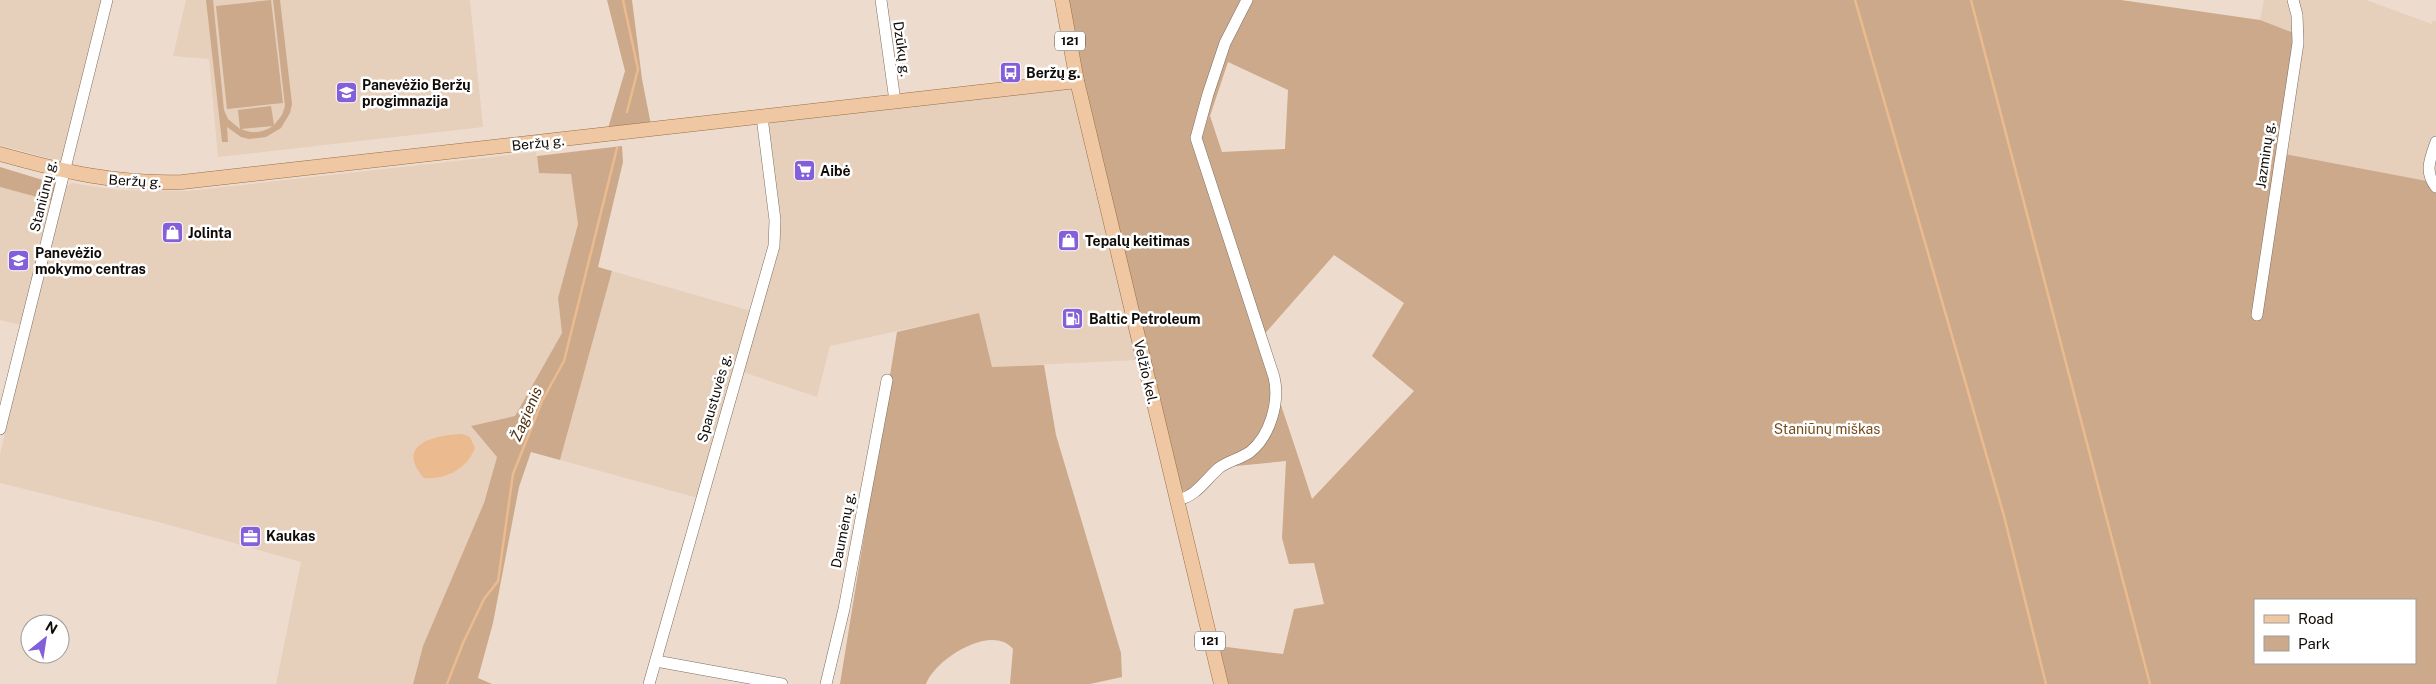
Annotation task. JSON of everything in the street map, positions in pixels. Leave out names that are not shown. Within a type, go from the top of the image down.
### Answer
[{"type":"main road","name":"Velžio kel.","points":[[1062,0],[1077,81],[1221,684]]},
{"type":"main road","name":"Beržų g.","points":[[0,154],[65,172],[117,181],[182,182],[1077,81]]},
{"type":"street","name":"Staniūnų g.","points":[[0,429],[107,0]]},
{"type":"street","name":"Dzūkų g.","points":[[881,0],[895,101]]},
{"type":"street","points":[[1177,500],[1195,493],[1224,464],[1250,451],[1265,432],[1277,396],[1274,378],[1196,138],[1225,43],[1247,0]]},
{"type":"street","name":"Jazminų g.","points":[[2257,315],[2298,43],[2297,15],[2293,0]]},
{"type":"street","name":"Spaustuvės g.","points":[[650,684],[774,246],[775,220],[762,117]]},
{"type":"street","points":[[2436,142],[2428,164],[2428,172],[2436,187]]},
{"type":"street","name":"Daumėnų g.","points":[[826,684],[844,609],[887,380]]},
{"type":"street","points":[[656,660],[782,684]]},
{"type":"shaded area","points":[[0,0],[107,0],[64,158],[59,161],[0,145]]},
{"type":"shaded area","name":"Panevėžio Beržų progimnazija","points":[[186,0],[470,0],[483,127],[218,157],[209,59],[173,56]]},
{"type":"shaded area","points":[[2264,0],[2366,0],[2432,24],[2433,20],[2436,21],[2436,187],[2432,182],[2280,153],[2299,35],[2260,20]]},
{"type":"shaded area","points":[[1077,81],[1138,360],[992,367],[979,313],[830,346],[817,397],[734,369],[698,498],[560,460],[612,271],[758,313],[777,246],[766,124],[878,103]]},
{"type":"shaded area","points":[[536,152],[539,173],[571,173],[578,224],[558,298],[562,333],[515,416],[471,426],[497,457],[484,503],[423,646],[413,684],[276,684],[301,562],[162,523],[0,483],[0,454],[65,187],[72,183],[117,190],[188,191]]},
{"type":"shaded area","name":"Panevėžio mokymo centras","points":[[0,187],[52,201],[21,325],[0,320]]},
{"type":"shaded area","points":[[462,434],[470,437],[475,448],[467,462],[447,475],[424,478],[416,466],[413,457],[416,449],[430,439]]},
{"type":"green space","points":[[206,0],[213,0],[224,110],[228,119],[240,129],[238,110],[271,106],[274,125],[282,115],[285,106],[273,0],[280,0],[292,104],[290,113],[281,128],[266,137],[249,139],[241,137],[227,127],[228,142],[222,142]],"holes":[[[273,126],[257,132],[241,129]]]},
{"type":"green space","points":[[271,0],[283,103],[227,109],[216,6]]},
{"type":"green space","points":[[607,0],[632,0],[642,79],[652,130],[606,135],[625,71]]},
{"type":"green space","name":"Staniūnų miškas","points":[[1060,0],[2121,0],[2260,20],[2299,35],[2280,153],[2432,182],[2436,187],[2436,684],[1221,684],[1211,645],[1283,654],[1294,609],[1324,604],[1314,563],[1289,564],[1282,538],[1286,461],[1215,468],[1195,490],[1181,491]],"holes":[[[1228,62],[1288,90],[1285,149],[1222,152],[1210,116]],[[1334,255],[1404,303],[1372,356],[1414,391],[1312,499],[1260,339]]]},
{"type":"green space","points":[[622,146],[623,162],[598,267],[612,271],[560,460],[531,452],[519,487],[493,623],[478,678],[492,684],[413,684],[423,646],[484,503],[497,457],[471,426],[515,416],[562,333],[558,298],[578,224],[571,174],[539,173],[537,156]]},
{"type":"green space","points":[[0,167],[56,184],[52,201],[0,187]]},
{"type":"green space","points":[[979,313],[992,367],[1044,365],[1056,435],[1121,653],[1122,677],[1090,684],[1010,684],[1013,649],[1004,642],[992,640],[965,647],[952,655],[931,674],[926,684],[840,684],[897,332]]},
{"type":"waterway","name":"Žagienis","points":[[623,0],[638,69],[627,112]]},
{"type":"waterway","points":[[1855,0],[2004,516],[2046,684]]},
{"type":"waterway","points":[[1971,0],[2150,684]]},
{"type":"waterway","name":"Žagienis","points":[[447,684],[463,643],[484,599],[498,581],[513,474],[542,401],[564,361],[617,148]]},
{"type":"place","name":"Beržų g.","points":[[1010,73]]},
{"type":"place","name":"Panevėžio Beržų progimnazija","points":[[346,93]]},
{"type":"place","name":"Aibė","points":[[804,171]]},
{"type":"place","name":"Jolinta","points":[[172,233]]},
{"type":"place","name":"Tepalų keitimas","points":[[1069,241]]},
{"type":"place","name":"Panevėžio mokymo centras","points":[[19,261]]},
{"type":"place","name":"Baltic Petroleum","points":[[1073,319]]},
{"type":"place","name":"Kaukas","points":[[250,536]]}]
